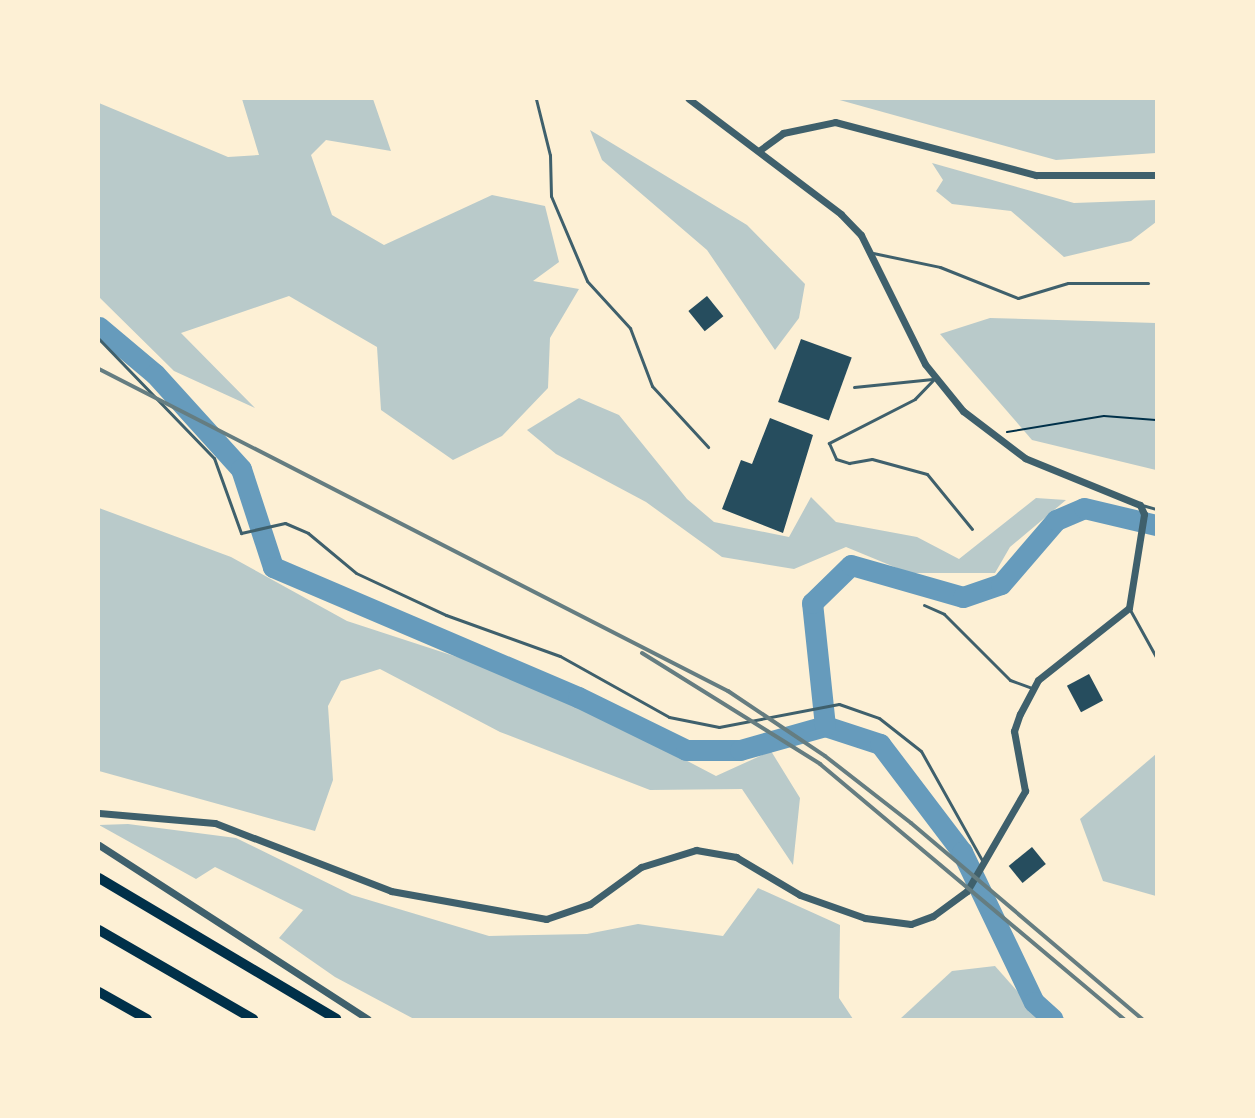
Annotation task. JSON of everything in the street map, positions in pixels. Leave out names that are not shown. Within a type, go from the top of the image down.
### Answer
[{"type":"highway","points":[[99,878],[336,1019]]},
{"type":"highway","points":[[99,930],[254,1019]]},
{"type":"highway","points":[[99,992],[147,1019]]},
{"type":"street","points":[[99,813],[215,823],[391,891],[546,919],[568,916],[590,904],[640,867],[696,850],[736,857],[800,895],[865,918],[910,924],[933,916],[967,891],[985,866],[1025,791],[1014,731],[1033,688],[1062,657],[1129,608],[1144,514],[1140,505],[1060,475],[991,435],[935,378],[901,320],[873,253],[841,214],[760,150],[689,99]]},
{"type":"street","points":[[760,150],[783,133],[835,122],[1036,175],[1156,175]]},
{"type":"street","points":[[99,845],[368,1019]]},
{"type":"lane","points":[[536,99],[550,155],[551,196],[587,280],[630,328],[652,386],[708,447]]},
{"type":"lane","points":[[873,253],[940,267],[1018,298],[1068,283],[1149,283]]},
{"type":"lane","points":[[99,339],[214,458],[242,532],[285,523],[308,533],[356,573],[446,615],[560,657],[669,717],[719,727],[808,706],[839,704],[879,718],[921,751],[985,866]]},
{"type":"lane","points":[[854,387],[935,378]]},
{"type":"lane","points":[[935,378],[915,399],[829,443],[836,459],[849,463],[883,460],[927,474],[972,528]]},
{"type":"lane","points":[[1140,505],[1156,509]]},
{"type":"lane","points":[[924,605],[944,614],[1010,680],[1033,688]]},
{"type":"lane","points":[[1129,608],[1156,657]]},
{"type":"path","points":[[991,435],[1104,416],[1156,420]]},
{"type":"shaded area","points":[[242,99],[373,99],[391,151],[326,140],[311,155],[332,215],[384,245],[492,195],[545,206],[559,262],[533,281],[579,289],[550,338],[548,388],[502,436],[453,460],[381,410],[377,347],[289,296],[181,333],[255,408],[174,371],[99,297],[99,103],[228,157],[259,155]]},
{"type":"shaded area","points":[[836,99],[1156,99],[1156,153],[1056,160]]},
{"type":"shaded area","points":[[590,130],[747,225],[805,284],[799,318],[775,350],[707,250],[602,160]]},
{"type":"shaded area","points":[[932,163],[1074,203],[1156,200],[1156,222],[1131,241],[1064,257],[1011,211],[952,204],[936,191],[943,180]]},
{"type":"shaded area","points":[[990,318],[1156,323],[1156,470],[1032,440],[940,334]]},
{"type":"shaded area","points":[[579,398],[619,415],[687,499],[714,522],[789,537],[811,497],[836,522],[917,537],[959,559],[1036,498],[1066,500],[1010,547],[995,573],[909,573],[846,547],[794,569],[722,557],[646,502],[556,454],[527,430]]},
{"type":"shaded area","points":[[99,508],[231,557],[347,621],[540,684],[716,776],[771,751],[800,798],[793,865],[742,789],[650,790],[500,732],[380,669],[341,681],[328,706],[333,780],[315,831],[99,771]]},
{"type":"shaded area","points":[[1156,754],[1156,896],[1103,881],[1080,819]]},
{"type":"shaded area","points":[[128,824],[236,838],[352,895],[489,936],[587,934],[638,924],[723,936],[758,888],[840,925],[839,998],[853,1019],[414,1019],[335,977],[279,938],[303,910],[215,867],[196,879],[99,825]]},
{"type":"shaded area","points":[[995,966],[1042,1019],[900,1019],[952,971]]},
{"type":"building","points":[[707,296],[723,316],[705,331],[688,311]]},
{"type":"building","points":[[801,339],[852,357],[829,420],[778,402]]},
{"type":"building","points":[[770,418],[813,435],[783,533],[722,509],[741,460],[752,464]]},
{"type":"building","points":[[1089,674],[1103,700],[1081,712],[1067,686]]},
{"type":"building","points":[[1032,847],[1046,864],[1023,883],[1009,866]]},
{"type":"waterway","points":[[99,327],[155,374],[241,469],[273,567],[578,697],[686,750],[740,750],[825,726],[880,744],[962,852],[1034,1002],[1053,1019]]},
{"type":"waterway","points":[[825,726],[812,603],[851,565],[963,597],[1001,584],[1056,520],[1084,508],[1156,525]]},
{"type":"railway","points":[[99,369],[728,691],[825,756],[911,823],[1142,1019]]},
{"type":"railway","points":[[642,653],[820,764],[1124,1019]]}]
